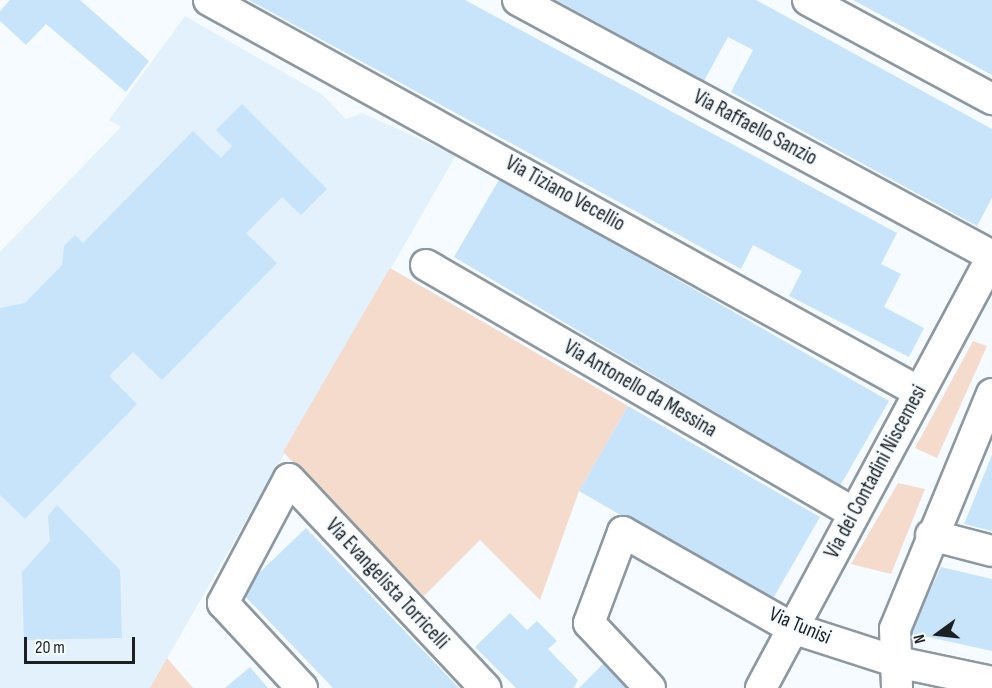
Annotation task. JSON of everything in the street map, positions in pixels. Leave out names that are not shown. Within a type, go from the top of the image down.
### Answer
[{"type":"street","name":"Via Tiziano Vecellio","points":[[209,0],[919,392]]},
{"type":"street","name":"Via Raffaello Sanzio","points":[[518,0],[992,257]]},
{"type":"street","points":[[808,0],[992,99]]},
{"type":"street","name":"Via dei Contadini Niscemesi","points":[[761,688],[992,257]]},
{"type":"street","name":"Via Antonello da Messina","points":[[426,265],[854,513]]},
{"type":"street","points":[[897,675],[895,629],[931,535],[988,411]]},
{"type":"street","name":"Via Evangelista Torricelli","points":[[302,688],[223,603],[289,479],[485,688]]},
{"type":"street","name":"Via Tunisi","points":[[650,688],[589,623],[623,532],[792,628],[897,675],[992,682]]},
{"type":"street","points":[[931,535],[992,551]]},
{"type":"shaded area","points":[[185,16],[323,95],[346,119],[362,113],[456,155],[150,688],[0,688],[0,252],[121,127],[109,120]]},
{"type":"shaded area","points":[[390,268],[628,406],[579,491],[540,600],[480,540],[424,596],[283,452]]},
{"type":"shaded area","points":[[973,341],[987,346],[937,458],[915,448]]},
{"type":"shaded area","points":[[898,483],[925,489],[891,574],[851,564]]},
{"type":"shaded area","points":[[167,658],[193,688],[150,688]]},
{"type":"building","points":[[10,0],[80,0],[149,61],[126,92],[46,24],[26,45],[0,21],[0,11]]},
{"type":"building","points":[[249,0],[465,0],[897,233],[881,264],[901,274],[884,307],[924,328],[909,357],[789,296],[802,271],[753,245],[741,269]]},
{"type":"building","points":[[556,0],[756,0],[992,129],[992,198],[977,226],[731,92],[753,50],[728,37],[704,81]]},
{"type":"building","points":[[853,0],[992,0],[992,75]]},
{"type":"building","points":[[242,104],[327,189],[301,215],[282,197],[246,233],[277,263],[162,380],[133,352],[109,376],[137,404],[25,519],[0,495],[0,308],[25,303],[62,265],[64,246],[75,235],[83,243],[193,131],[221,158],[232,146],[216,130]]},
{"type":"building","points":[[500,178],[889,401],[840,486],[454,257]]},
{"type":"building","points":[[628,406],[820,517],[771,602],[579,491]]},
{"type":"building","points":[[992,455],[992,531],[964,524]]},
{"type":"building","points":[[57,505],[120,570],[122,638],[24,640],[22,572],[50,541],[48,516]]},
{"type":"building","points":[[306,528],[459,688],[333,688],[240,591]]},
{"type":"building","points":[[941,567],[992,579],[992,651],[910,633]]},
{"type":"building","points":[[510,613],[527,630],[537,621],[557,641],[548,649],[578,680],[574,688],[516,688],[475,647]]},
{"type":"building","points":[[603,664],[627,688],[579,688]]},
{"type":"building","points":[[250,667],[268,688],[225,688]]}]
